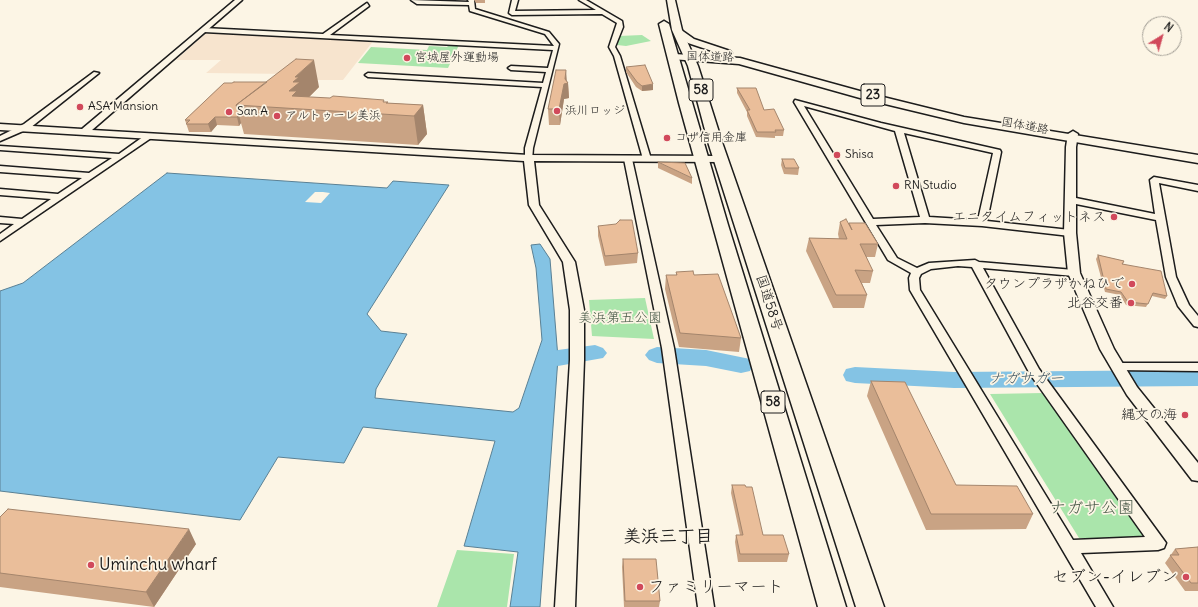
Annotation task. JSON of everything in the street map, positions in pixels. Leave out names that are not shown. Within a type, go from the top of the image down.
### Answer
[{"type":"highway","name":"国道58号","points":[[671,0],[670,5],[677,30],[690,57],[712,159],[832,607]]},
{"type":"highway","name":"国道58号","points":[[661,17],[870,607]]},
{"type":"main road","points":[[677,30],[691,41],[702,46],[748,60]]},
{"type":"main road","name":"国体道路","points":[[674,57],[721,55],[748,60],[927,108],[1073,137],[1198,159]]},
{"type":"main road","name":"国体道路","points":[[690,57],[740,61],[864,96],[928,112],[1001,127],[1198,154]]},
{"type":"street","points":[[84,132],[239,0]]},
{"type":"street","points":[[414,0],[417,2],[471,2],[472,10],[547,33],[557,45],[529,148],[529,158],[534,205],[569,262],[577,310],[577,354],[565,607]]},
{"type":"street","points":[[512,13],[515,0]]},
{"type":"street","points":[[582,0],[620,22],[620,27],[612,47],[617,56],[647,159]]},
{"type":"street","points":[[325,36],[367,5]]},
{"type":"street","points":[[490,16],[512,13],[604,12]]},
{"type":"street","points":[[204,30],[556,48]]},
{"type":"street","points":[[512,65],[551,67]]},
{"type":"street","points":[[0,139],[20,128],[27,126],[96,73]]},
{"type":"street","points":[[368,75],[546,85]]},
{"type":"street","points":[[917,272],[893,260],[798,102],[899,130],[997,152],[982,223]]},
{"type":"street","points":[[0,127],[529,158],[712,159]]},
{"type":"street","points":[[899,130],[925,220]]},
{"type":"street","points":[[0,238],[88,176],[150,136]]},
{"type":"street","points":[[1073,137],[1070,233],[1074,273],[1108,350],[1132,390],[1198,476]]},
{"type":"street","points":[[0,148],[118,156]]},
{"type":"street","points":[[628,159],[668,355],[706,607]]},
{"type":"street","points":[[0,169],[88,176]]},
{"type":"street","points":[[1198,188],[1154,180],[1170,277],[1184,306],[1198,324]]},
{"type":"street","points":[[0,192],[58,197]]},
{"type":"street","points":[[1070,200],[1160,218]]},
{"type":"street","points":[[0,220],[23,222]]},
{"type":"street","points":[[870,222],[925,220],[982,223],[1070,233]]},
{"type":"street","points":[[1074,273],[975,263],[945,263],[929,266],[917,272],[914,278],[915,290],[1105,607]]},
{"type":"street","points":[[975,263],[1034,371],[1158,543],[1070,547]]},
{"type":"street","points":[[1119,368],[1198,367]]},
{"type":"shaded area","points":[[213,32],[374,40],[343,80],[286,80],[291,74],[206,73],[221,60],[176,60],[206,33]]},
{"type":"green space","points":[[642,35],[651,41],[626,46],[617,45],[619,36]]},
{"type":"green space","name":"宮城屋外運動場","points":[[450,44],[459,45],[448,68],[358,63],[371,47],[427,50],[429,46],[447,47]]},
{"type":"green space","name":"美浜第五公園","points":[[645,298],[654,339],[592,336],[589,300]]},
{"type":"green space","name":"ナガサ公園","points":[[1043,393],[1143,533],[1141,538],[1079,538],[990,394]]},
{"type":"green space","points":[[457,550],[514,554],[507,607],[437,607]]},
{"type":"water","points":[[167,173],[387,188],[393,181],[449,185],[367,314],[381,331],[407,334],[376,389],[375,398],[513,412],[519,408],[542,340],[536,268],[531,245],[540,244],[550,259],[558,358],[540,607],[510,607],[518,552],[464,546],[495,441],[363,427],[344,463],[278,457],[240,520],[0,491],[0,291],[23,283]]},
{"type":"pier","points":[[315,192],[330,193],[321,203],[305,202]]},
{"type":"building","points":[[296,59],[314,60],[295,77],[299,77],[293,82],[300,82],[289,91],[297,91],[292,96],[330,98],[333,96],[384,100],[383,102],[388,102],[386,103],[423,105],[414,116],[236,105]]},
{"type":"building","points":[[645,65],[653,84],[642,86],[637,82],[626,67]]},
{"type":"building","points":[[556,70],[566,70],[565,79],[568,83],[564,84],[559,109],[548,109]]},
{"type":"building","points":[[267,82],[236,105],[239,115],[237,117],[215,117],[208,124],[186,124],[190,120],[185,120],[224,83]]},
{"type":"building","points":[[737,88],[756,88],[764,110],[774,109],[784,130],[775,130],[776,132],[757,132],[747,110],[750,110]]},
{"type":"building","points":[[782,159],[794,159],[799,168],[785,168]]},
{"type":"building","points":[[658,162],[685,163],[692,178]]},
{"type":"building","points":[[846,219],[852,230],[849,223],[865,223],[878,244],[860,244],[873,271],[855,270],[867,295],[836,295],[809,238],[847,239],[840,222]]},
{"type":"building","points":[[620,220],[632,220],[638,253],[605,256],[598,226],[616,224]]},
{"type":"building","name":"タウンプラザかねひで","points":[[1098,255],[1124,261],[1122,264],[1161,271],[1167,296],[1153,293],[1148,304],[1128,302],[1121,292],[1106,289]]},
{"type":"building","points":[[693,271],[694,275],[718,274],[741,338],[680,333],[666,275],[677,275],[676,272]]},
{"type":"building","points":[[871,381],[905,382],[956,485],[1017,486],[1033,514],[931,514]]},
{"type":"building","points":[[732,485],[745,485],[746,487],[752,487],[763,535],[783,535],[789,554],[740,554],[736,535],[743,535]]},
{"type":"building","name":"Uminchu wharf","points":[[8,509],[189,529],[146,592],[0,573],[0,517]]},
{"type":"building","points":[[1198,547],[1198,583],[1191,583],[1170,555],[1179,555],[1175,549]]},
{"type":"building","name":"ファミリーマート","points":[[623,559],[656,559],[660,601],[625,601]]},
{"type":"waterway","name":"ナガサガー","points":[[558,358],[595,353]]},
{"type":"waterway","name":"ナガサガー","points":[[657,355],[706,358],[741,365]]},
{"type":"waterway","name":"ナガサガー","points":[[855,375],[954,380],[1198,378]]},
{"type":"place","name":"宮城屋外運動場","points":[[407,58]]},
{"type":"place","name":"ASA Mansion","points":[[80,107]]},
{"type":"place","name":"浜川ロッジ","points":[[557,111]]},
{"type":"place","name":"San A","points":[[229,112]]},
{"type":"place","name":"アルトゥーレ美浜","points":[[277,116]]},
{"type":"place","name":"コザ信用金庫","points":[[667,138]]},
{"type":"place","name":"Shisa","points":[[837,155]]},
{"type":"place","name":"RN Studio","points":[[896,186]]},
{"type":"place","name":"エニタイムフィットネス","points":[[1114,217]]},
{"type":"place","name":"タウンプラザかねひで","points":[[1132,284]]},
{"type":"place","name":"北谷交番","points":[[1131,303]]},
{"type":"place","name":"縄文の海","points":[[1185,415]]},
{"type":"place","name":"Uminchu wharf","points":[[91,565]]},
{"type":"place","name":"セブン-イレブン","points":[[1186,577]]},
{"type":"place","name":"ファミリーマート","points":[[640,587]]},
{"type":"district","name":"美浜三丁目","points":[[668,537]]}]
